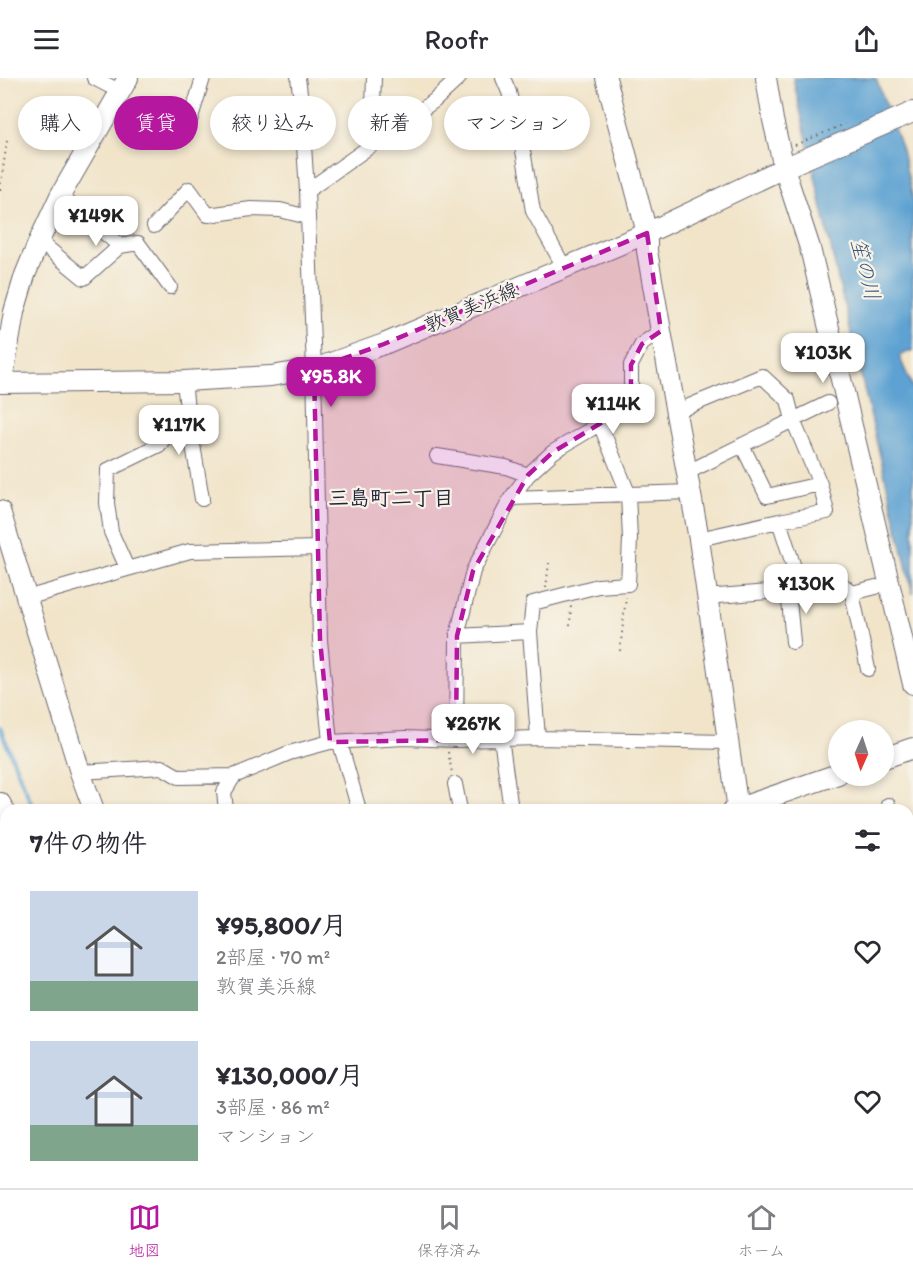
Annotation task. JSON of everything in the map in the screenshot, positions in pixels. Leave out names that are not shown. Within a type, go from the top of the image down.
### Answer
[{"type":"street","points":[[1,383],[14,312],[25,274],[60,196],[124,84],[94,78]]},
{"type":"street","points":[[198,96],[203,78]]},
{"type":"street","points":[[298,78],[307,191],[314,369],[320,640],[335,743],[357,804]]},
{"type":"street","points":[[374,78],[374,96]]},
{"type":"street","points":[[432,102],[459,78]]},
{"type":"street","points":[[503,78],[509,92],[524,156],[533,211],[564,267]]},
{"type":"street","points":[[606,78],[647,233],[647,251],[699,539],[736,804]]},
{"type":"street","points":[[766,78],[784,168],[810,248],[913,684]]},
{"type":"street","name":"敦賀美浜線","points":[[1,383],[183,381],[271,376],[314,369],[384,344],[647,233],[784,168],[913,112]]},
{"type":"street","points":[[307,191],[365,150]]},
{"type":"street","points":[[154,226],[189,189],[208,215],[251,208],[280,210],[308,217]]},
{"type":"street","points":[[60,196],[120,246]]},
{"type":"street","points":[[39,241],[84,278],[120,246],[138,243],[170,287]]},
{"type":"street","points":[[452,740],[457,636],[473,571],[512,498],[528,475],[553,452],[631,405],[631,365],[642,344],[661,331]]},
{"type":"street","points":[[675,412],[762,376],[788,400],[793,420],[820,484],[827,512],[779,520],[699,539]]},
{"type":"street","points":[[183,381],[202,499]]},
{"type":"street","points":[[512,498],[628,493],[688,483],[742,445],[828,403]]},
{"type":"street","points":[[127,568],[111,531],[107,503],[108,470],[159,445],[187,409]]},
{"type":"street","points":[[538,738],[530,632],[534,603],[598,586],[628,584],[630,539],[628,493],[600,424]]},
{"type":"street","points":[[742,445],[766,496],[820,484]]},
{"type":"street","points":[[437,456],[506,467],[528,475]]},
{"type":"street","points":[[0,511],[92,804]]},
{"type":"street","points":[[779,520],[794,590],[793,642]]},
{"type":"street","points":[[26,598],[190,551],[319,548]]},
{"type":"street","points":[[706,597],[844,586],[852,593],[868,669]]},
{"type":"street","points":[[852,593],[876,587]]},
{"type":"street","points":[[457,636],[530,632]]},
{"type":"street","points":[[80,772],[162,767],[180,777],[234,776],[290,753],[335,743],[405,738],[727,742]]},
{"type":"street","points":[[501,738],[510,804]]},
{"type":"street","points":[[894,755],[913,748]]},
{"type":"street","points":[[225,804],[224,792],[234,776]]},
{"type":"street","points":[[754,804],[828,778]]},
{"type":"street","points":[[455,784],[459,804]]},
{"type":"path","points":[[0,190],[7,141]]},
{"type":"path","points":[[545,600],[549,563]]},
{"type":"path","points":[[620,651],[628,584]]},
{"type":"path","points":[[570,626],[571,592]]},
{"type":"path","points":[[452,740],[449,765],[455,784]]},
{"type":"highlighted area","points":[[647,233],[661,331],[642,344],[631,365],[631,405],[553,452],[528,475],[473,571],[457,636],[456,740],[330,742],[320,640],[314,369],[384,344]]},
{"type":"water","name":"笙の川","points":[[793,78],[876,78],[902,150],[913,199],[913,351],[899,356],[913,388],[913,594],[837,275]]},
{"type":"waterway","points":[[0,728],[32,804]]},
{"type":"district","name":"三島町二丁目","points":[[391,497]]}]
